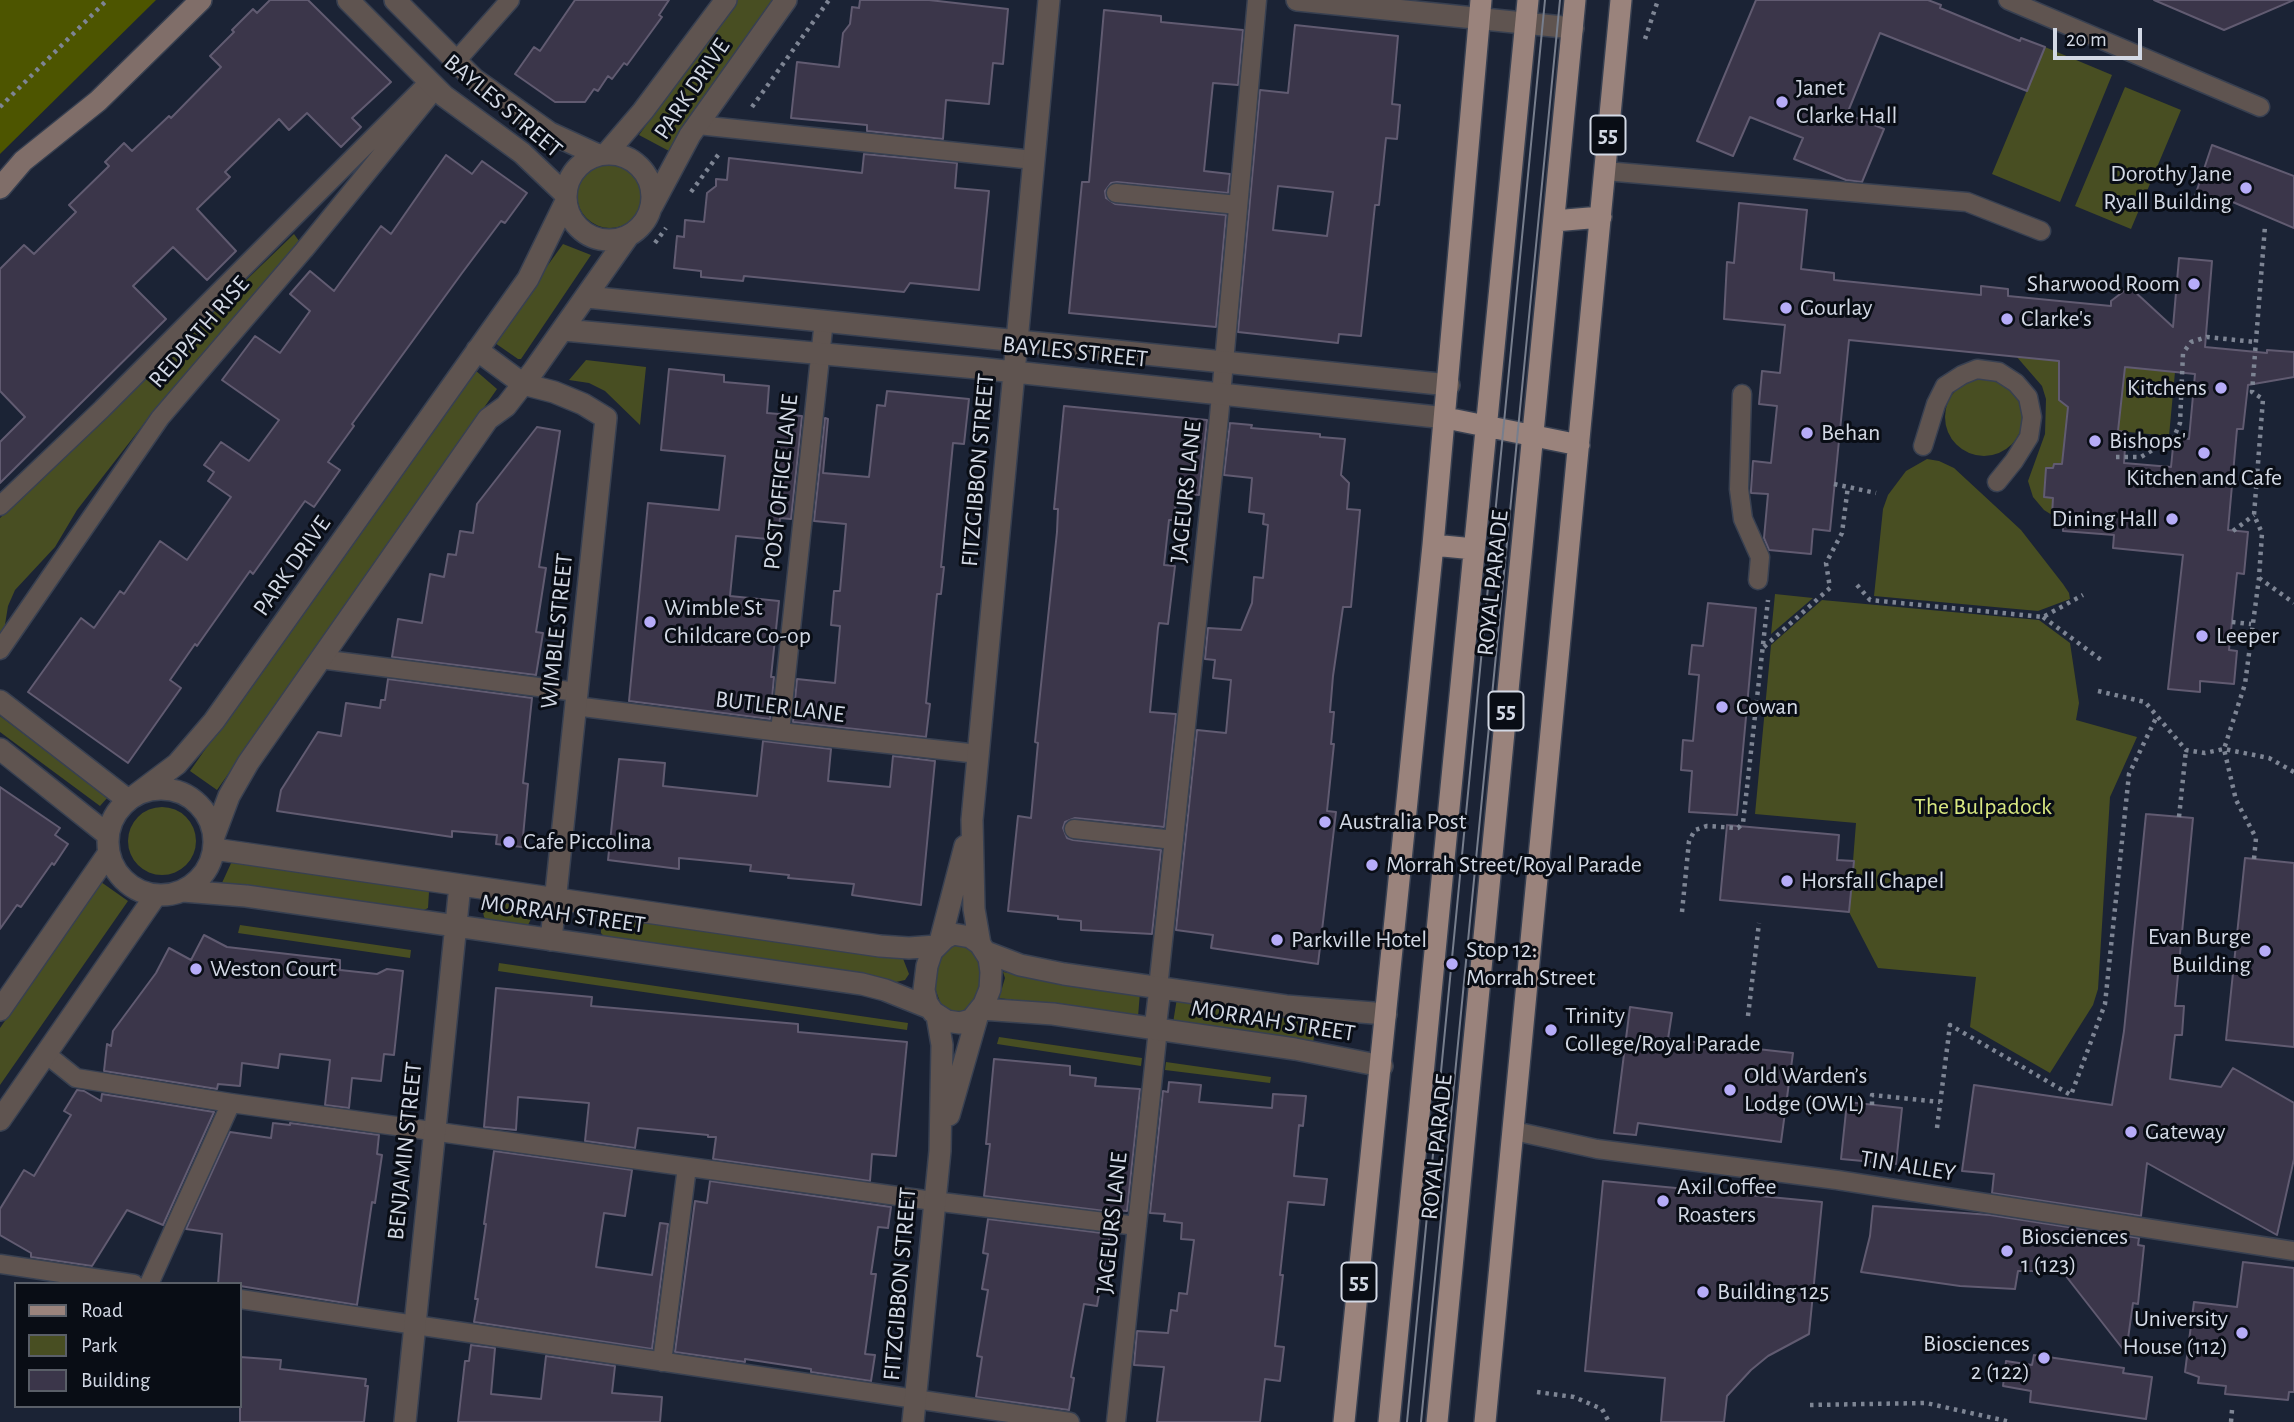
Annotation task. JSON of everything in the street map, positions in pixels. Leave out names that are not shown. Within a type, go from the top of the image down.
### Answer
[{"type":"main road","name":"ROYAL PARADE","points":[[1390,1422],[1528,0]]},
{"type":"main road","name":"ROYAL PARADE","points":[[1437,1422],[1575,0]]},
{"type":"main road","name":"55","points":[[1485,1422],[1621,0]]},
{"type":"main road","name":"55","points":[[1344,1422],[1446,418],[1481,9]]},
{"type":"main road","points":[[1554,221],[1601,217]]},
{"type":"main road","name":"BAYLES STREET","points":[[1446,418],[1579,445]]},
{"type":"main road","points":[[1433,545],[1474,549]]},
{"type":"street","points":[[0,188],[23,161],[88,110],[201,0]]},
{"type":"street","name":"BAYLES STREET","points":[[348,0],[458,108],[522,153],[565,197]]},
{"type":"street","name":"BAYLES STREET","points":[[395,0],[474,79],[550,134],[602,154]]},
{"type":"street","name":"PARK DRIVE","points":[[602,154],[651,101],[726,0]]},
{"type":"street","name":"PARK DRIVE","points":[[649,213],[682,147],[786,0]]},
{"type":"street","name":"FITZGIBBON STREET","points":[[983,948],[976,930],[974,909],[972,820],[1049,0]]},
{"type":"street","points":[[1297,0],[1481,9],[1525,23],[1573,28]]},
{"type":"street","name":"REDPATH RISE","points":[[433,84],[456,61]]},
{"type":"street","points":[[214,843],[209,819],[199,804],[184,794],[167,789],[149,790],[130,799],[111,821],[108,844],[115,870],[125,883],[139,891],[156,895],[183,891],[198,880],[209,866],[229,796],[248,763],[488,419],[506,406],[564,330],[629,235],[644,222],[649,213],[652,192],[643,172],[627,158],[602,154],[586,160],[575,169],[568,181],[565,197],[568,213],[583,232],[605,240],[629,235]]},
{"type":"street","name":"PARK DRIVE","points":[[130,799],[177,764],[214,720],[534,271],[565,197]]},
{"type":"street","name":"BAYLES STREET","points":[[587,297],[1449,385]]},
{"type":"street","name":"BAYLES STREET","points":[[564,330],[1014,372],[1446,418]]},
{"type":"street","points":[[477,351],[523,384]]},
{"type":"street","name":"WIMBLE STREET","points":[[523,384],[554,392],[583,404],[606,418],[551,940]]},
{"type":"street","points":[[0,701],[130,799]]},
{"type":"street","points":[[0,749],[108,844]]},
{"type":"street","name":"FITZGIBBON STREET","points":[[938,944],[972,820]]},
{"type":"street","name":"MORRAH STREET","points":[[214,843],[460,886],[880,946],[909,948],[938,944]]},
{"type":"street","points":[[0,1010],[108,844]]},
{"type":"street","name":"BENJAMIN STREET","points":[[405,1422],[460,886]]},
{"type":"street","name":"MORRAH STREET","points":[[183,891],[246,896],[862,984],[892,992],[934,1012]]},
{"type":"street","points":[[0,1120],[156,895]]},
{"type":"street","points":[[960,934],[970,937],[983,948],[990,965],[991,979],[980,1012],[971,1020],[960,1023],[947,1021],[934,1012],[925,997],[924,982],[929,958],[938,944],[949,936],[960,934]]},
{"type":"street","name":"MORRAH STREET","points":[[983,948],[1031,968],[1286,1006],[1387,1014]]},
{"type":"street","name":"MORRAH STREET","points":[[1156,1029],[1159,988]]},
{"type":"street","name":"FITZGIBBON STREET","points":[[913,1422],[940,1151],[942,1045],[934,1012]]},
{"type":"street","name":"FITZGIBBON STREET","points":[[940,1151],[980,1012]]},
{"type":"street","name":"MORRAH STREET","points":[[980,1012],[1036,1012],[1295,1049],[1382,1066]]},
{"type":"lane","name":"REDPATH RISE","points":[[456,61],[510,0]]},
{"type":"lane","name":"JAGEURS LANE","points":[[1159,988],[1257,0]]},
{"type":"lane","points":[[2008,0],[2260,107]]},
{"type":"lane","name":"REDPATH RISE","points":[[0,506],[433,84]]},
{"type":"lane","name":"REDPATH RISE","points":[[0,650],[153,428],[304,250],[433,84]]},
{"type":"lane","points":[[698,125],[1034,160]]},
{"type":"lane","points":[[1605,171],[1968,202],[2041,231]]},
{"type":"lane","points":[[1116,192],[1238,205]]},
{"type":"lane","name":"POST OFFICE LANE","points":[[779,732],[824,320]]},
{"type":"lane","points":[[1923,446],[1936,404],[1945,386],[1977,369],[1998,372],[2016,383],[2028,397],[2032,416],[2029,437],[1997,482]]},
{"type":"lane","points":[[1742,394],[1739,489],[1743,519],[1760,557],[1763,588]]},
{"type":"lane","name":"BUTLER LANE","points":[[320,659],[779,732],[978,754]]},
{"type":"lane","points":[[1074,829],[1174,840]]},
{"type":"lane","name":"JAGEURS LANE","points":[[1111,1421],[1137,1226],[1156,1029]]},
{"type":"lane","points":[[46,1054],[76,1078],[230,1104],[933,1201],[1137,1226]]},
{"type":"lane","points":[[150,1282],[230,1104]]},
{"type":"lane","name":"TIN ALLEY","points":[[1514,1131],[1597,1149],[1850,1182],[2294,1251]]},
{"type":"lane","points":[[662,1362],[687,1167]]},
{"type":"lane","points":[[0,1264],[121,1282]]},
{"type":"lane","points":[[242,1299],[1070,1422]]},
{"type":"path","points":[[0,107],[107,0]]},
{"type":"path","points":[[2254,859],[2256,838],[2236,800],[2224,749],[2245,684],[2259,579],[2262,533],[2254,515],[2263,399],[2252,392],[2265,226]]},
{"type":"path","points":[[2116,457],[2141,457],[2174,438],[2180,423],[2183,354],[2191,342],[2207,337],[2255,342]]},
{"type":"path","points":[[1834,484],[1876,493]]},
{"type":"path","points":[[1764,648],[1830,588],[1826,563],[1842,533],[1848,486]]},
{"type":"path","points":[[2233,531],[2254,515]]},
{"type":"path","points":[[2259,579],[2294,603]]},
{"type":"path","points":[[1857,585],[1871,600],[2043,617],[2104,662]]},
{"type":"path","points":[[1682,912],[1689,841],[1696,830],[1707,826],[1738,828],[1743,823],[1764,648],[1763,588]]},
{"type":"path","points":[[2043,617],[2082,595]]},
{"type":"path","points":[[2232,622],[2251,624]]},
{"type":"path","points":[[2098,691],[2145,702],[2186,750],[2205,753],[2224,749],[2269,758],[2294,772]]},
{"type":"path","points":[[1937,1128],[1950,1026],[2071,1095],[2105,1004],[2129,774],[2157,716]]},
{"type":"path","points":[[2179,817],[2186,750]]},
{"type":"path","points":[[1748,1016],[1759,923]]},
{"type":"path","points":[[1872,1105],[1872,1095],[1940,1102]]},
{"type":"path","points":[[1537,1392],[1574,1396],[1602,1409],[1609,1422]]},
{"type":"path","points":[[1810,1405],[1926,1403],[2011,1422]]},
{"type":"path","points":[[2231,1422],[2232,1410]]},
{"type":"green space","points":[[0,0],[156,0],[0,154]]},
{"type":"green space","points":[[736,0],[775,0],[669,151],[639,135]]},
{"type":"green space","points":[[2045,47],[2112,75],[2060,202],[1992,174]]},
{"type":"green space","points":[[2125,87],[2181,110],[2131,229],[2075,206]]},
{"type":"green space","points":[[604,162],[616,162],[634,171],[641,182],[641,208],[634,219],[623,226],[604,228],[591,223],[582,214],[577,201],[577,189],[582,176],[591,167]]},
{"type":"green space","points":[[294,234],[299,241],[146,421],[77,510],[55,547],[15,590],[0,639],[0,518]]},
{"type":"green space","points":[[563,244],[591,255],[521,359],[518,359],[495,343],[495,339]]},
{"type":"green space","points":[[2016,356],[2070,362],[2066,385],[2059,391],[2059,400],[2068,407],[2062,464],[2046,468],[2044,496],[2053,498],[2052,515],[2033,497],[2028,481],[2045,434],[2046,399],[2042,386]]},
{"type":"green space","points":[[586,360],[646,367],[640,425],[605,391],[589,383],[569,380]]},
{"type":"green space","points":[[2125,367],[2175,372],[2169,436],[2118,431]]},
{"type":"green space","points":[[472,370],[497,389],[217,790],[190,771]]},
{"type":"green space","points":[[1976,378],[1992,378],[2006,384],[2017,395],[2023,409],[2023,425],[2017,439],[2006,450],[1992,456],[1976,456],[1962,450],[1951,439],[1945,425],[1945,409],[1951,395],[1962,384]]},
{"type":"green space","points":[[1927,459],[1954,468],[2021,530],[2063,584],[2070,599],[2038,611],[1874,596],[1883,509],[1888,495],[1906,471]]},
{"type":"green space","points":[[1775,594],[1813,598],[1771,634]]},
{"type":"green space","name":"The Bulpadock","points":[[1822,600],[2039,620],[2070,643],[2079,703],[2076,720],[2137,737],[2110,797],[2098,989],[2093,1005],[2050,1073],[1970,1027],[1976,977],[1878,968],[1849,912],[1856,823],[1755,814],[1771,645]]},
{"type":"green space","points":[[0,716],[108,797],[100,806],[0,732]]},
{"type":"green space","points":[[162,807],[175,810],[186,817],[193,828],[196,841],[193,854],[186,865],[175,872],[162,875],[149,872],[138,865],[131,854],[128,841],[131,828],[138,817],[149,810]]},
{"type":"green space","points":[[233,859],[425,888],[429,892],[428,908],[422,911],[221,885]]},
{"type":"green space","points":[[101,882],[128,901],[0,1085],[0,1028]]},
{"type":"green space","points":[[495,897],[523,901],[532,910],[528,925],[517,927],[488,922],[482,907],[487,899]]},
{"type":"green space","points":[[611,914],[902,956],[909,974],[905,980],[896,982],[607,940],[601,933],[601,925],[605,917]]},
{"type":"green space","points":[[240,925],[411,950],[410,958],[238,933]]},
{"type":"green space","points":[[961,943],[973,950],[980,961],[981,974],[979,990],[972,1003],[964,1012],[953,1014],[943,1010],[934,979],[940,956],[950,946]]},
{"type":"green space","points":[[499,963],[908,1023],[907,1030],[498,971]]},
{"type":"green space","points":[[1003,972],[1140,992],[1138,1017],[999,998],[1005,978]]},
{"type":"green space","points":[[1177,998],[1317,1018],[1313,1043],[1173,1023]]},
{"type":"green space","points":[[999,1037],[1142,1058],[1141,1066],[997,1044]]},
{"type":"green space","points":[[1166,1062],[1271,1077],[1270,1083],[1165,1070]]},
{"type":"building","points":[[270,0],[308,0],[391,82],[352,118],[361,127],[341,147],[307,113],[289,130],[279,119],[225,172],[230,177],[197,209],[236,251],[207,280],[173,247],[133,286],[166,319],[0,483],[0,442],[25,417],[0,391],[0,269],[24,245],[34,254],[76,212],[69,205],[109,166],[105,162],[124,143],[132,151],[169,116],[171,118],[221,67],[210,56],[253,9],[257,13]]},
{"type":"building","points":[[575,0],[669,0],[659,15],[662,17],[627,65],[624,63],[612,79],[608,76],[598,91],[594,89],[585,102],[555,102],[515,74],[534,47],[540,51]]},
{"type":"building","points":[[860,0],[929,0],[1008,9],[1003,64],[993,63],[989,104],[946,100],[943,139],[867,131],[867,125],[791,118],[797,62],[839,67],[843,33],[850,24],[852,7],[859,8]]},
{"type":"building","name":"Janet Clarke Hall","points":[[1756,0],[1928,0],[1941,5],[1940,8],[2020,41],[2021,38],[2045,47],[2027,91],[1880,33],[1847,114],[1884,129],[1862,182],[1846,180],[1794,159],[1803,138],[1750,117],[1733,156],[1697,141]]},
{"type":"building","points":[[2154,0],[2294,0],[2224,30]]},
{"type":"building","points":[[1104,10],[1161,16],[1161,22],[1243,30],[1238,85],[1213,83],[1204,171],[1230,174],[1228,193],[1117,182],[1111,183],[1105,191],[1106,198],[1115,204],[1226,215],[1216,327],[1069,313],[1082,182],[1089,182]]},
{"type":"building","points":[[1295,25],[1398,36],[1392,104],[1400,105],[1397,139],[1386,138],[1379,205],[1375,205],[1361,336],[1339,334],[1338,343],[1238,332],[1260,90],[1288,93]],"holes":[[[1278,186],[1333,192],[1327,236],[1273,230]]]},
{"type":"building","name":"Dorothy Jane Ryall Building","points":[[2212,145],[2294,176],[2294,228],[2228,200],[2193,202]]},
{"type":"building","points":[[864,154],[957,163],[955,188],[989,191],[979,290],[910,283],[904,292],[744,276],[743,281],[701,277],[701,271],[674,268],[677,236],[684,237],[685,220],[704,222],[707,193],[716,186],[716,179],[727,180],[729,158],[862,173]]},
{"type":"building","points":[[446,155],[472,174],[482,161],[527,193],[505,223],[501,221],[352,424],[354,426],[328,462],[340,470],[314,507],[305,501],[253,574],[250,571],[197,646],[195,644],[170,680],[181,688],[128,763],[28,692],[81,618],[94,628],[120,591],[124,594],[160,541],[187,560],[231,497],[208,481],[214,472],[204,465],[221,442],[249,461],[279,420],[222,380],[255,336],[280,353],[310,311],[290,294],[310,271],[334,291],[381,226],[391,234]]},
{"type":"building","points":[[1739,203],[1807,210],[1801,269],[1834,273],[1834,280],[1981,295],[1981,286],[2008,289],[2008,296],[2111,306],[2111,301],[2124,291],[2134,291],[2173,327],[2179,258],[2212,261],[2205,347],[2267,353],[2267,350],[2294,352],[2294,377],[2248,385],[2243,429],[2237,429],[2228,530],[2248,532],[2244,574],[2237,573],[2229,650],[2237,651],[2234,684],[2200,681],[2200,692],[2168,689],[2183,555],[2113,548],[2114,535],[2063,531],[2063,516],[2052,515],[2053,498],[2044,497],[2046,468],[2062,464],[2068,407],[2059,400],[2059,361],[1849,340],[1830,531],[1813,529],[1811,554],[1769,550],[1764,538],[1768,494],[1751,493],[1753,461],[1771,463],[1777,406],[1759,404],[1762,371],[1780,373],[1785,325],[1724,319],[1727,262],[1734,263]],"holes":[[[2125,367],[2195,374],[2189,439],[2174,437],[2171,467],[2124,463],[2126,432],[2118,431]]]},
{"type":"building","points":[[669,369],[724,375],[724,382],[769,386],[767,413],[802,416],[791,519],[780,518],[778,540],[736,536],[730,596],[779,601],[771,677],[774,677],[770,719],[629,701],[648,503],[719,510],[725,456],[661,450]]},
{"type":"building","points":[[887,391],[969,399],[964,444],[953,443],[941,567],[944,567],[941,594],[937,594],[926,703],[930,704],[926,737],[793,722],[797,679],[835,683],[840,626],[831,625],[834,591],[840,591],[846,524],[814,521],[825,418],[828,419],[823,473],[869,477],[877,405],[885,406]]},
{"type":"building","points":[[1064,406],[1207,420],[1199,495],[1177,493],[1174,520],[1169,520],[1164,565],[1175,566],[1168,624],[1159,623],[1158,628],[1150,712],[1176,714],[1164,827],[1075,818],[1065,822],[1063,828],[1067,838],[1073,840],[1161,850],[1152,934],[1081,930],[1081,921],[1008,911],[1018,816],[1031,818],[1038,743],[1035,742],[1057,532],[1058,509],[1054,509]]},
{"type":"building","points":[[1230,423],[1345,439],[1341,475],[1349,483],[1347,509],[1360,510],[1351,607],[1343,607],[1333,676],[1330,712],[1334,712],[1331,744],[1334,744],[1327,811],[1336,812],[1318,964],[1211,948],[1213,935],[1176,930],[1197,730],[1226,733],[1231,680],[1213,678],[1215,660],[1205,659],[1208,628],[1241,630],[1252,603],[1254,577],[1263,578],[1268,525],[1263,524],[1264,514],[1249,512],[1252,478],[1224,475]]},
{"type":"building","points":[[537,427],[560,431],[539,567],[546,568],[536,632],[543,633],[536,675],[392,657],[398,619],[422,623],[430,574],[444,577],[448,554],[456,555],[460,531],[473,533],[477,504]]},
{"type":"building","name":"Cowan","points":[[1708,603],[1756,608],[1737,815],[1689,812],[1692,771],[1681,770],[1683,740],[1693,741],[1699,675],[1689,674],[1692,645],[1703,646]]},
{"type":"building","points":[[388,679],[532,698],[523,783],[528,784],[522,847],[496,844],[497,835],[452,831],[452,837],[277,811],[281,790],[318,732],[341,736],[346,703],[380,708],[381,700],[385,700]]},
{"type":"building","points":[[763,741],[831,749],[828,781],[890,787],[893,756],[935,761],[921,905],[852,895],[854,884],[788,878],[789,875],[750,871],[751,865],[679,858],[679,869],[608,860],[619,759],[665,763],[663,786],[757,796]]},
{"type":"building","points":[[0,787],[60,828],[55,835],[68,844],[21,907],[17,905],[0,929]]},
{"type":"building","name":"Gateway","points":[[2146,814],[2193,818],[2175,1006],[2184,1006],[2182,1035],[2175,1035],[2170,1079],[2221,1087],[2233,1068],[2294,1103],[2294,1159],[2277,1235],[2147,1163],[2141,1216],[1992,1193],[1994,1174],[1962,1171],[1974,1085],[2112,1105],[2124,1031]]},
{"type":"building","name":"Horsfall Chapel","points":[[1727,825],[1839,835],[1837,860],[1854,861],[1849,912],[1720,900]]},
{"type":"building","name":"Evan Burge Building","points":[[2245,858],[2294,863],[2294,1047],[2226,1040]]},
{"type":"building","points":[[204,935],[227,947],[340,960],[340,970],[377,974],[387,969],[403,971],[394,1055],[384,1054],[381,1081],[352,1078],[349,1108],[325,1105],[330,1060],[280,1054],[278,1068],[242,1063],[240,1086],[218,1084],[217,1089],[104,1071],[107,1044],[111,1046],[113,1031],[156,973],[169,948],[191,960]]},
{"type":"building","points":[[496,988],[592,997],[591,1006],[798,1024],[798,1032],[907,1042],[896,1156],[872,1154],[870,1181],[713,1159],[716,1137],[708,1135],[638,1128],[635,1148],[585,1141],[589,1103],[518,1097],[516,1130],[484,1127]]},
{"type":"building","name":"Old Warden’s Lodge (OWL)","points":[[1630,1007],[1672,1013],[1668,1039],[1793,1053],[1781,1142],[1638,1123],[1636,1135],[1614,1133]]},
{"type":"building","points":[[994,1059],[1070,1066],[1070,1075],[1096,1078],[1095,1086],[1140,1089],[1127,1211],[1113,1212],[984,1196],[990,1144],[986,1144]]},
{"type":"building","points":[[1169,1082],[1201,1085],[1199,1102],[1272,1108],[1273,1094],[1306,1096],[1303,1126],[1299,1125],[1294,1176],[1327,1179],[1324,1205],[1288,1202],[1275,1346],[1284,1347],[1280,1381],[1265,1379],[1260,1422],[1157,1422],[1164,1367],[1134,1365],[1137,1331],[1168,1333],[1171,1310],[1177,1311],[1179,1293],[1187,1294],[1194,1240],[1181,1239],[1182,1223],[1164,1221],[1165,1214],[1150,1213],[1163,1091],[1168,1092]]},
{"type":"building","points":[[77,1090],[101,1101],[102,1094],[214,1112],[163,1225],[127,1210],[92,1266],[31,1257],[31,1253],[0,1235],[0,1209],[24,1170],[34,1176],[71,1115],[64,1111]]},
{"type":"building","points":[[1847,1102],[1902,1108],[1896,1164],[1841,1159]]},
{"type":"building","points":[[273,1123],[379,1135],[377,1154],[382,1155],[375,1203],[372,1202],[357,1305],[242,1286],[242,1282],[218,1282],[222,1234],[186,1229],[230,1132],[271,1138]]},
{"type":"building","points":[[494,1151],[632,1170],[625,1216],[604,1213],[596,1267],[652,1275],[660,1223],[668,1224],[652,1349],[474,1322]]},
{"type":"building","points":[[710,1181],[891,1207],[888,1228],[878,1227],[871,1274],[876,1274],[865,1354],[875,1355],[871,1381],[745,1359],[745,1362],[675,1352],[695,1201],[707,1203]]},
{"type":"building","name":"Building 125","points":[[1603,1181],[1822,1202],[1809,1334],[1768,1356],[1751,1370],[1727,1396],[1724,1422],[1661,1422],[1665,1378],[1585,1371]]},
{"type":"building","name":"Biosciences 1 (123)","points":[[1873,1206],[1990,1215],[2139,1238],[2138,1245],[2144,1246],[2138,1304],[2133,1303],[2126,1353],[2062,1271],[2018,1271],[2015,1289],[1960,1286],[1861,1272],[1870,1236]]},
{"type":"building","points":[[988,1219],[1110,1234],[1097,1306],[1084,1304],[1071,1377],[1074,1378],[1069,1410],[976,1397],[982,1357],[977,1356],[988,1290],[982,1289],[988,1254],[983,1253]]},
{"type":"building","name":"University House (112)","points":[[2243,1262],[2294,1268],[2294,1392],[2289,1392],[2288,1400],[2225,1394],[2226,1386],[2198,1383],[2199,1377],[2185,1372],[2194,1302],[2237,1307]]},
{"type":"building","points":[[471,1345],[495,1348],[491,1394],[541,1399],[546,1356],[615,1366],[612,1393],[662,1397],[660,1422],[458,1422],[465,1361],[469,1361]]},
{"type":"building","name":"Biosciences 2 (122)","points":[[2034,1355],[2124,1368],[2123,1373],[2152,1377],[2146,1419],[2030,1402],[2031,1391],[2003,1386],[2006,1361],[2032,1365]]},
{"type":"building","points":[[242,1357],[281,1360],[280,1369],[366,1379],[365,1386],[368,1386],[364,1422],[240,1422]]},
{"type":"tram line","points":[[1407,1422],[1545,0]]},
{"type":"tram line","points":[[1421,1422],[1560,0]]},
{"type":"place","name":"Janet Clarke Hall","points":[[1782,102]]},
{"type":"place","name":"Dorothy Jane Ryall Building","points":[[2246,188]]},
{"type":"place","name":"Sharwood Room","points":[[2194,284]]},
{"type":"place","name":"Gourlay","points":[[1786,308]]},
{"type":"place","name":"Clarke's","points":[[2007,319]]},
{"type":"place","name":"Kitchens","points":[[2221,388]]},
{"type":"place","name":"Behan","points":[[1807,433]]},
{"type":"place","name":"Bishops'","points":[[2095,441]]},
{"type":"place","name":"Kitchen and Cafe","points":[[2204,453]]},
{"type":"place","name":"Dining Hall","points":[[2172,519]]},
{"type":"place","name":"Wimble St Childcare Co-op","points":[[650,622]]},
{"type":"place","name":"Leeper","points":[[2202,636]]},
{"type":"place","name":"Cowan","points":[[1722,707]]},
{"type":"place","name":"Australia Post","points":[[1325,822]]},
{"type":"place","name":"Cafe Piccolina","points":[[509,842]]},
{"type":"place","name":"Morrah Street/Royal Parade","points":[[1372,865]]},
{"type":"place","name":"Horsfall Chapel","points":[[1787,881]]},
{"type":"place","name":"Parkville Hotel","points":[[1277,940]]},
{"type":"place","name":"Evan Burge Building","points":[[2265,951]]},
{"type":"place","name":"Stop 12: Morrah Street","points":[[1452,964]]},
{"type":"place","name":"Weston Court","points":[[196,969]]},
{"type":"place","name":"Trinity College/Royal Parade","points":[[1551,1030]]},
{"type":"place","name":"Old Warden’s Lodge (OWL)","points":[[1730,1090]]},
{"type":"place","name":"Gateway","points":[[2131,1132]]},
{"type":"place","name":"Axil Coffee Roasters","points":[[1663,1201]]},
{"type":"place","name":"Biosciences 1 (123)","points":[[2007,1251]]},
{"type":"place","name":"Building 125","points":[[1703,1292]]},
{"type":"place","name":"University House (112)","points":[[2242,1333]]},
{"type":"place","name":"Biosciences 2 (122)","points":[[2044,1358]]}]
